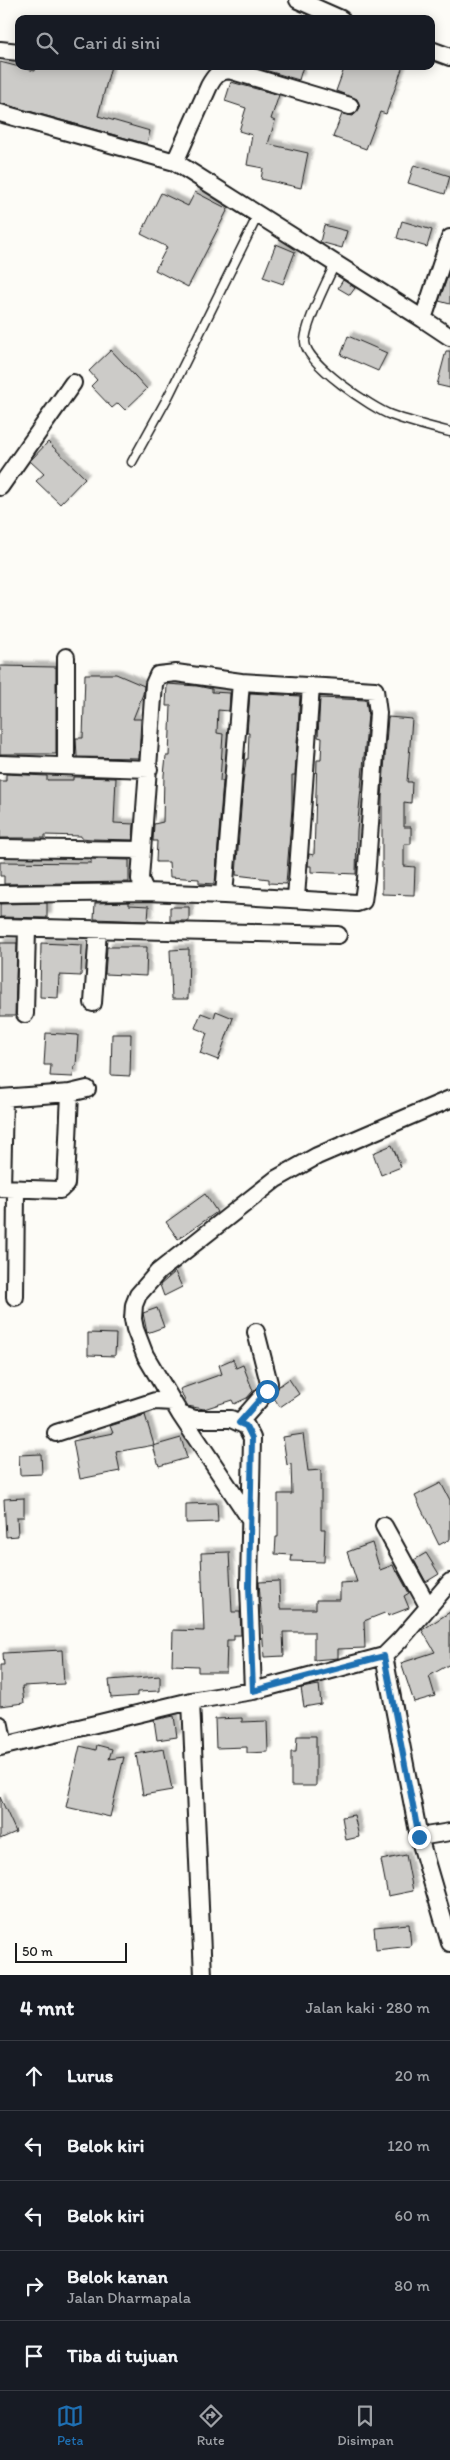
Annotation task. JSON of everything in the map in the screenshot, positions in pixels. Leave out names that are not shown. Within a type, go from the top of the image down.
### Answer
[{"type":"street","points":[[298,0],[332,15]]},
{"type":"street","points":[[0,50],[15,52]]},
{"type":"street","points":[[435,51],[450,57]]},
{"type":"street","points":[[175,162],[209,86],[215,76],[224,70],[350,106]]},
{"type":"street","points":[[0,113],[175,162],[450,337]]},
{"type":"street","points":[[422,319],[450,238]]},
{"type":"street","points":[[0,487],[72,383]]},
{"type":"street","points":[[66,657],[66,764]]},
{"type":"street","points":[[0,894],[146,892],[296,898],[352,903],[364,900],[378,713],[374,690],[241,682],[176,673],[158,675],[154,684],[149,768],[141,850],[140,879],[146,892]]},
{"type":"street","points":[[224,895],[241,682]]},
{"type":"street","points":[[296,898],[311,686]]},
{"type":"street","points":[[0,764],[66,764],[149,768]]},
{"type":"street","points":[[0,848],[141,850]]},
{"type":"street","points":[[0,927],[338,935]]},
{"type":"street","points":[[25,1014],[27,928]]},
{"type":"street","points":[[93,1003],[98,930]]},
{"type":"street","points":[[15,1296],[6,1188],[2,1098],[70,1094],[87,1089]]},
{"type":"street","points":[[6,1188],[60,1190],[66,1184],[70,1094]]},
{"type":"street","points":[[250,1520],[145,1355],[132,1319],[138,1295],[158,1272],[276,1179],[317,1156],[450,1100]]},
{"type":"street","points":[[239,1423],[267,1391],[269,1383],[256,1332]]},
{"type":"street","points":[[56,1433],[155,1401],[177,1408],[195,1419],[231,1419],[246,1426],[252,1438],[249,1586],[253,1691]]},
{"type":"street","points":[[384,1526],[428,1606]]},
{"type":"street","points":[[0,1725],[2,1747],[191,1701],[253,1691],[384,1656],[450,1582]]},
{"type":"street","points":[[384,1656],[419,1837],[450,1943]]},
{"type":"street","points":[[191,1701],[204,1975]]},
{"type":"street","points":[[419,1837],[450,1832]]},
{"type":"lane","points":[[132,462],[169,395],[258,215]]},
{"type":"lane","points":[[335,264],[306,334],[307,350],[312,358],[334,380],[389,414],[450,432]]},
{"type":"building","points":[[0,62],[15,66],[15,70],[110,70],[98,116],[150,131],[147,144],[0,103]]},
{"type":"building","points":[[265,70],[302,70],[299,80]]},
{"type":"building","points":[[344,70],[402,70],[386,114],[380,112],[366,149],[333,137],[342,114],[353,116],[360,108],[357,99],[336,91]]},
{"type":"building","points":[[231,82],[279,95],[271,119],[275,121],[268,144],[308,153],[301,188],[261,179],[263,168],[247,165],[252,135],[239,131],[246,108],[225,101]]},
{"type":"building","points":[[414,165],[450,176],[445,194],[408,183]]},
{"type":"building","points":[[195,192],[228,209],[188,287],[155,270],[167,247],[141,234],[161,193],[188,206]]},
{"type":"building","points":[[402,221],[432,230],[427,247],[397,238]]},
{"type":"building","points":[[324,225],[347,231],[342,248],[320,242]]},
{"type":"building","points":[[276,244],[295,252],[283,284],[263,277]]},
{"type":"building","points":[[450,270],[450,304],[439,301]]},
{"type":"building","points":[[343,280],[355,288],[350,295],[338,288]]},
{"type":"building","points":[[348,336],[387,353],[378,371],[341,355]]},
{"type":"building","points":[[111,350],[147,389],[125,410],[118,403],[112,408],[91,386],[97,380],[89,371]]},
{"type":"building","points":[[446,351],[450,351],[450,388],[437,385]]},
{"type":"building","points":[[48,442],[85,478],[60,504],[36,481],[44,474],[30,461]]},
{"type":"building","points":[[0,666],[56,667],[56,754],[0,754]]},
{"type":"building","points":[[85,674],[116,674],[144,686],[143,694],[133,719],[141,719],[139,758],[77,757],[76,738],[83,738]]},
{"type":"building","points":[[167,684],[197,686],[212,689],[212,692],[230,693],[229,711],[218,710],[217,733],[223,734],[220,781],[223,781],[215,884],[199,883],[199,879],[170,877],[169,862],[156,862],[157,841],[153,841],[154,824],[163,822],[164,775],[166,756],[169,756],[171,706],[166,706]]},
{"type":"building","points":[[250,693],[300,696],[295,775],[292,775],[292,809],[286,884],[269,883],[269,879],[236,875],[243,782],[246,759],[248,759],[249,733],[247,733]]},
{"type":"building","points":[[320,698],[366,700],[368,715],[357,831],[356,874],[311,872],[311,866],[308,866],[309,854],[314,855],[317,760],[321,760],[322,738],[318,737]]},
{"type":"building","points":[[388,717],[412,719],[407,782],[412,782],[411,803],[404,802],[404,827],[411,827],[411,844],[404,844],[404,866],[415,867],[414,895],[382,894],[382,797]]},
{"type":"building","points":[[6,774],[47,776],[47,780],[73,780],[73,777],[116,778],[114,823],[134,824],[133,840],[45,835],[45,838],[0,838],[0,781],[6,781]]},
{"type":"building","points":[[91,859],[129,860],[129,882],[4,884],[4,876],[0,876],[0,862],[91,863]]},
{"type":"building","points":[[129,902],[129,905],[149,906],[148,921],[94,919],[95,903]]},
{"type":"building","points":[[47,903],[47,918],[0,917],[0,904]]},
{"type":"building","points":[[170,907],[189,907],[189,921],[170,921]]},
{"type":"building","points":[[0,943],[17,943],[15,1016],[0,1016]]},
{"type":"building","points":[[41,943],[82,945],[81,976],[59,975],[58,998],[40,997]]},
{"type":"building","points":[[107,947],[147,947],[146,976],[105,974]]},
{"type":"building","points":[[189,949],[188,999],[172,999],[170,950]]},
{"type":"building","points":[[216,1011],[233,1018],[218,1060],[200,1053],[207,1033],[195,1028],[201,1013],[214,1018]]},
{"type":"building","points":[[46,1033],[78,1035],[76,1066],[74,1066],[73,1077],[50,1076],[51,1065],[44,1065]]},
{"type":"building","points":[[112,1034],[131,1034],[130,1076],[111,1075]]},
{"type":"building","points":[[392,1145],[401,1167],[381,1175],[373,1153]]},
{"type":"building","points":[[205,1194],[217,1212],[178,1239],[166,1222]]},
{"type":"building","points":[[175,1272],[182,1287],[164,1296],[160,1285]]},
{"type":"building","points":[[157,1308],[164,1327],[147,1333],[143,1313]]},
{"type":"building","points":[[88,1333],[116,1334],[115,1356],[88,1355]]},
{"type":"building","points":[[233,1359],[236,1368],[243,1365],[253,1391],[247,1398],[234,1404],[232,1400],[204,1409],[187,1406],[180,1389],[222,1374],[219,1365]]},
{"type":"building","points":[[289,1379],[299,1394],[280,1407],[274,1398],[279,1386]]},
{"type":"building","points":[[145,1415],[154,1445],[116,1452],[120,1471],[80,1479],[73,1441],[113,1433],[110,1426]]},
{"type":"building","points":[[303,1434],[308,1471],[321,1470],[321,1529],[325,1529],[324,1562],[291,1561],[292,1555],[275,1554],[276,1537],[278,1537],[278,1494],[292,1494],[291,1464],[287,1465],[283,1437]]},
{"type":"building","points":[[181,1438],[187,1458],[159,1466],[153,1446]]},
{"type":"building","points":[[41,1454],[42,1474],[20,1475],[19,1455]]},
{"type":"building","points":[[441,1483],[450,1500],[450,1539],[439,1545],[415,1496]]},
{"type":"building","points":[[24,1498],[24,1517],[17,1517],[18,1536],[6,1537],[4,1499]]},
{"type":"building","points":[[217,1503],[218,1522],[186,1523],[186,1504]]},
{"type":"building","points":[[372,1543],[380,1570],[393,1565],[397,1571],[409,1593],[404,1596],[409,1608],[388,1616],[387,1612],[364,1621],[365,1648],[338,1649],[338,1658],[314,1660],[314,1632],[283,1632],[284,1656],[264,1657],[259,1582],[279,1581],[280,1609],[316,1609],[316,1600],[340,1600],[340,1583],[357,1582],[347,1552]]},
{"type":"building","points":[[229,1552],[232,1612],[240,1612],[241,1635],[234,1635],[234,1640],[227,1640],[226,1672],[198,1672],[198,1666],[172,1665],[173,1630],[204,1631],[201,1553]]},
{"type":"building","points":[[426,1553],[439,1574],[426,1582],[414,1560]]},
{"type":"building","points":[[450,1612],[450,1664],[429,1676],[435,1696],[414,1702],[401,1663],[435,1652],[422,1630]]},
{"type":"building","points":[[62,1650],[64,1684],[22,1686],[24,1703],[0,1706],[0,1665],[4,1665],[3,1653]]},
{"type":"building","points":[[160,1676],[160,1691],[137,1692],[137,1696],[111,1698],[109,1680]]},
{"type":"building","points":[[319,1685],[321,1704],[304,1707],[301,1688]]},
{"type":"building","points":[[174,1716],[177,1737],[157,1740],[154,1720]]},
{"type":"building","points":[[242,1718],[242,1722],[267,1721],[268,1752],[247,1753],[247,1747],[216,1748],[215,1719]]},
{"type":"building","points":[[297,1736],[316,1736],[316,1786],[291,1786],[291,1752],[296,1752]]},
{"type":"building","points":[[97,1745],[112,1749],[109,1759],[124,1757],[110,1817],[66,1807],[80,1746],[96,1750]]},
{"type":"building","points":[[164,1749],[172,1790],[143,1795],[136,1754]]},
{"type":"building","points":[[0,1797],[16,1832],[0,1839]]},
{"type":"building","points":[[354,1815],[359,1837],[346,1840],[342,1817]]},
{"type":"building","points":[[406,1855],[413,1891],[388,1896],[381,1860]]},
{"type":"building","points":[[409,1924],[411,1946],[376,1950],[374,1927]]},
{"type":"route","points":[[267,1391],[239,1423],[246,1426],[252,1438],[249,1586],[253,1691],[384,1656],[419,1837]]}]
